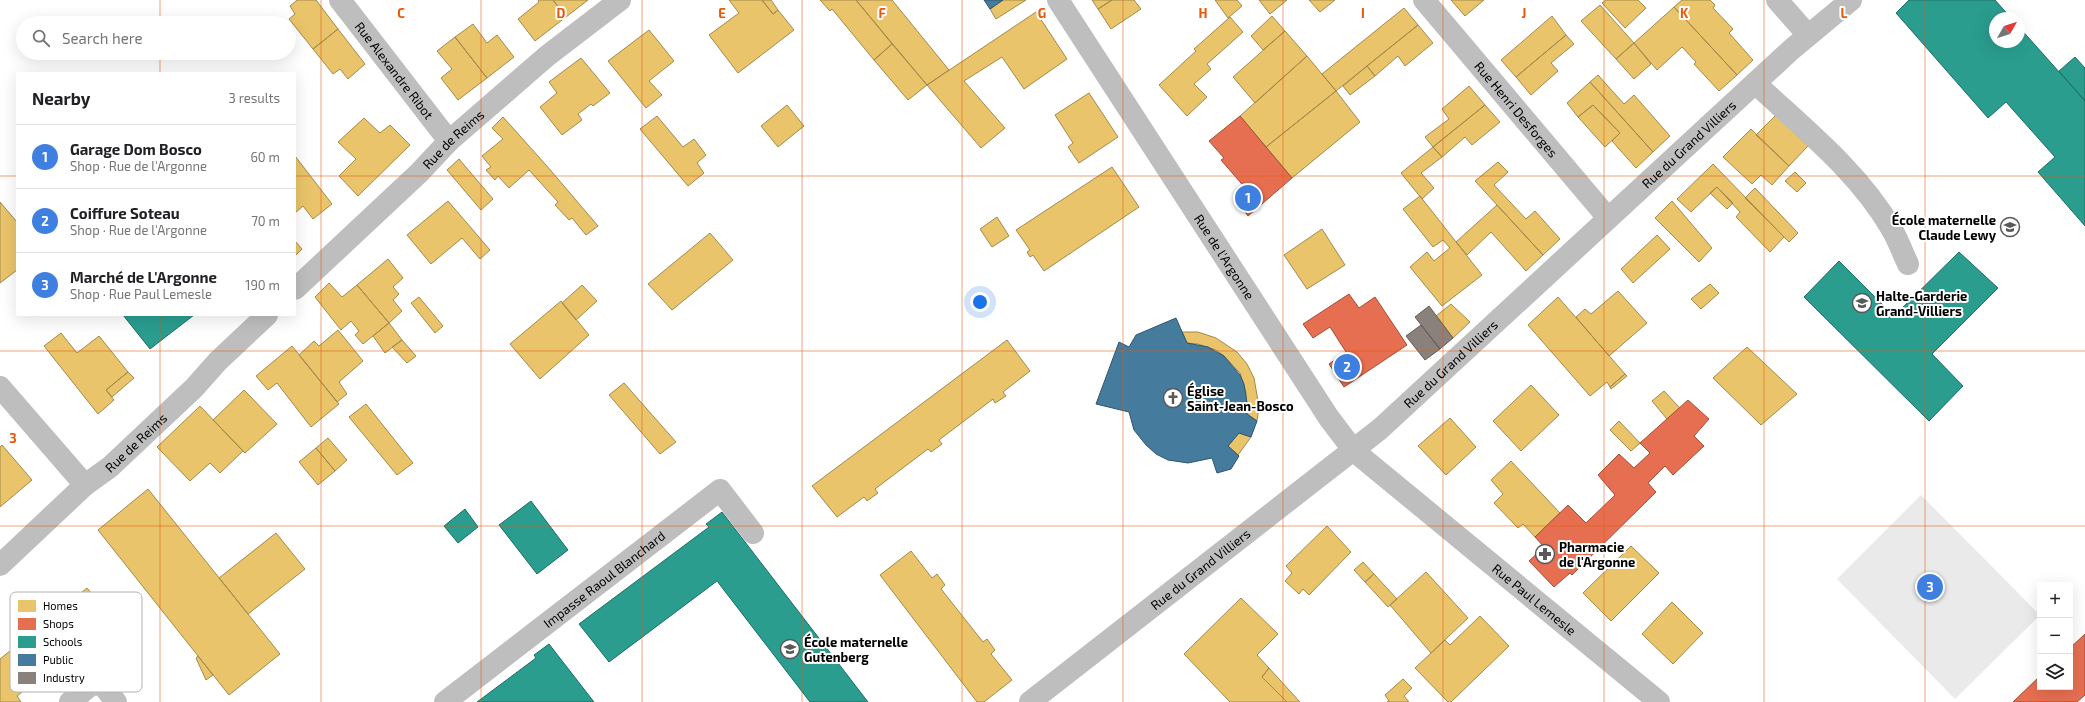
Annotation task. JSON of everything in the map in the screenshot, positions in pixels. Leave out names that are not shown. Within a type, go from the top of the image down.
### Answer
[{"type":"street","name":"Rue Alexandre Ribot","points":[[340,0],[449,141]]},
{"type":"street","name":"Rue de Reims","points":[[296,288],[419,173],[449,141],[546,56],[620,0]]},
{"type":"street","name":"Rue de l'Argonne","points":[[1058,0],[1329,418],[1354,451],[1409,498]]},
{"type":"street","name":"Rue Henri Desforges","points":[[1424,0],[1608,218]]},
{"type":"street","points":[[1777,0],[1808,35]]},
{"type":"street","name":"Rue du Grand Villiers","points":[[1030,702],[1354,451],[1395,416],[1808,35],[1851,0]]},
{"type":"street","points":[[1756,83],[1841,164],[1891,228],[1908,264]]},
{"type":"street","name":"Rue de Reims","points":[[0,565],[85,485],[110,467],[194,388],[218,361],[266,316]]},
{"type":"street","points":[[0,387],[85,485]]},
{"type":"street","name":"Impasse Raoul Blanchard","points":[[445,702],[720,490],[753,533]]},
{"type":"street","name":"Rue Paul Lemesle","points":[[1409,498],[1658,702]]},
{"type":"street","points":[[70,702],[82,692]]},
{"type":"street","points":[[108,692],[116,702]]},
{"type":"shaded area","points":[[1921,495],[2037,612],[2037,618],[1955,699],[1837,579]]},
{"type":"building: Homes","points":[[297,0],[316,0],[338,29],[313,49],[296,28],[296,16],[293,16],[295,14],[290,6]]},
{"type":"building: Homes","points":[[538,0],[553,0],[566,17],[535,41],[518,19],[539,2]]},
{"type":"building: Homes","points":[[553,0],[588,0],[566,17]]},
{"type":"building: Homes","points":[[729,0],[762,0],[773,14],[778,10],[794,30],[738,73],[709,35],[739,13]]},
{"type":"building: Homes","points":[[762,0],[771,0],[778,10],[773,14]]},
{"type":"building: Homes","points":[[820,0],[856,0],[892,44],[874,60],[832,9],[830,11]]},
{"type":"building: Homes","points":[[856,0],[892,0],[949,70],[927,85]]},
{"type":"building: Homes","points":[[1003,0],[1026,0],[996,19],[990,9]]},
{"type":"building: Homes","points":[[1092,0],[1112,0],[1098,9]]},
{"type":"building: Homes","points":[[1112,0],[1134,0],[1141,9],[1111,29],[1098,9]]},
{"type":"building: Homes","points":[[1215,0],[1237,0],[1242,6],[1228,18]]},
{"type":"building: Homes","points":[[1259,0],[1287,0],[1270,14]]},
{"type":"building: Homes","points":[[1309,0],[1335,0],[1320,12]]},
{"type":"building: Homes","points":[[1451,0],[1484,0],[1465,16]]},
{"type":"building: Homes","points":[[1606,0],[1638,0],[1646,8],[1625,28],[1602,3]]},
{"type":"building: Homes","points":[[1682,0],[1710,0],[1715,5],[1713,8],[1733,29],[1729,33],[1753,60],[1737,75],[1674,7]]},
{"type":"building: Homes","points":[[1600,5],[1634,43],[1616,59],[1581,21]]},
{"type":"building: Homes","points":[[1674,7],[1737,75],[1719,91],[1694,64],[1696,62],[1682,47],[1657,70],[1634,43]]},
{"type":"building: Homes","points":[[1404,8],[1418,25],[1336,91],[1322,74]]},
{"type":"building: Homes","points":[[1036,12],[1067,59],[1024,89],[1002,57],[964,81],[1005,128],[981,148],[927,85]]},
{"type":"building: Homes","points":[[1272,16],[1285,31],[1263,50],[1251,36]]},
{"type":"building: Homes","points":[[1552,16],[1566,35],[1516,77],[1501,60]]},
{"type":"building: Homes","points":[[1230,17],[1243,32],[1207,64],[1211,69],[1194,84],[1207,97],[1187,116],[1159,85],[1196,51],[1194,49]]},
{"type":"building: Homes","points":[[473,24],[487,43],[497,35],[514,57],[487,78],[455,37]]},
{"type":"building: Homes","points":[[1418,25],[1433,43],[1405,66],[1398,56],[1375,76],[1367,66]]},
{"type":"building: Homes","points":[[338,29],[365,64],[348,79],[340,69],[333,74],[313,49]]},
{"type":"building: Homes","points":[[649,30],[674,61],[649,81],[662,95],[646,108],[608,61]]},
{"type":"building: Homes","points":[[1285,31],[1307,56],[1255,103],[1233,77]]},
{"type":"building: Homes","points":[[1566,35],[1574,44],[1551,63],[1558,71],[1531,95],[1516,77]]},
{"type":"building: Homes","points":[[455,37],[487,78],[458,100],[441,78],[452,69],[437,51]]},
{"type":"building: Homes","points":[[1634,43],[1651,64],[1634,79],[1616,59]]},
{"type":"building: Homes","points":[[892,44],[927,85],[908,100],[874,60]]},
{"type":"building: Homes","points":[[1307,56],[1336,91],[1266,147],[1240,116]]},
{"type":"building: Homes","points":[[581,58],[610,93],[593,106],[591,104],[578,114],[582,120],[562,135],[540,107],[557,93],[549,82]]},
{"type":"building: Homes","points":[[1367,66],[1375,76],[1350,95],[1343,86]]},
{"type":"building: Homes","points":[[1598,75],[1624,104],[1634,95],[1670,136],[1653,152],[1590,82]]},
{"type":"building: Homes","points":[[1590,82],[1653,152],[1636,168],[1612,141],[1620,133],[1593,105],[1578,117],[1567,103]]},
{"type":"building: Homes","points":[[1469,86],[1485,105],[1433,147],[1425,137],[1449,119],[1442,109]]},
{"type":"building: Homes","points":[[1336,91],[1360,122],[1292,178],[1266,147]]},
{"type":"building: Homes","points":[[1089,93],[1118,137],[1079,163],[1068,147],[1073,143],[1055,115]]},
{"type":"building: Homes","points":[[787,105],[804,126],[778,147],[761,126]]},
{"type":"building: Homes","points":[[1485,105],[1500,122],[1472,145],[1465,137],[1442,157],[1433,147]]},
{"type":"building: Homes","points":[[1593,105],[1620,133],[1605,147],[1578,117]]},
{"type":"building: Homes","points":[[1776,115],[1808,146],[1789,166],[1756,135]]},
{"type":"building: Homes","points":[[657,116],[683,147],[694,139],[706,155],[697,163],[704,173],[688,186],[640,129]]},
{"type":"building: Homes","points":[[503,117],[598,226],[586,235],[572,218],[569,220],[555,205],[558,202],[529,170],[509,188],[498,176],[495,180],[486,170],[491,167],[482,156],[503,139],[492,128]]},
{"type":"building: Homes","points":[[364,118],[380,133],[390,125],[410,145],[358,196],[339,176],[356,159],[338,142]]},
{"type":"building: Homes","points":[[1751,129],[1789,166],[1772,185],[1761,175],[1752,184],[1723,157]]},
{"type":"building: Homes","points":[[1433,147],[1442,157],[1421,173],[1434,188],[1422,199],[1401,173]]},
{"type":"building: Homes","points":[[296,157],[332,204],[313,219],[303,206],[296,212]]},
{"type":"building: Homes","points":[[459,159],[493,199],[481,210],[447,170]]},
{"type":"building: Homes","points":[[1498,162],[1508,172],[1494,185],[1526,219],[1535,211],[1560,239],[1543,255],[1475,181]]},
{"type":"building: Homes","points":[[1713,164],[1784,237],[1770,252],[1736,217],[1740,212],[1717,187],[1691,212],[1677,199]]},
{"type":"building: Homes","points":[[1112,167],[1139,207],[1044,271],[1033,255],[1030,257],[1027,252],[1030,250],[1016,230]]},
{"type":"building: Homes","points":[[1795,172],[1806,183],[1797,192],[1785,181]]},
{"type":"building: Homes","points":[[1717,187],[1733,203],[1727,209],[1710,193]]},
{"type":"building: Homes","points":[[1755,188],[1798,233],[1789,242],[1745,198]]},
{"type":"building: Homes","points":[[1420,196],[1482,275],[1442,306],[1410,267],[1427,252],[1434,261],[1450,248],[1443,240],[1433,247],[1403,209]]},
{"type":"building: Homes","points":[[448,201],[490,250],[480,259],[462,238],[431,264],[407,235]]},
{"type":"building: Homes","points":[[1672,201],[1712,248],[1699,262],[1655,218]]},
{"type":"building: Homes","points":[[0,202],[16,221],[16,271],[0,283]]},
{"type":"building: Homes","points":[[1497,205],[1543,255],[1526,271],[1491,232],[1467,255],[1456,242]]},
{"type":"building: Homes","points":[[997,217],[1009,236],[992,247],[980,229]]},
{"type":"building: Homes","points":[[1322,229],[1345,265],[1307,289],[1284,255]]},
{"type":"building: Homes","points":[[710,233],[733,260],[672,310],[648,284]]},
{"type":"building: Homes","points":[[1657,235],[1670,249],[1633,283],[1621,269]]},
{"type":"building: Homes","points":[[296,242],[302,249],[296,255]]},
{"type":"building: Homes","points":[[388,259],[403,278],[393,287],[399,294],[393,300],[402,311],[389,323],[357,285]]},
{"type":"building: Homes","points":[[329,283],[342,297],[357,285],[389,323],[363,344],[355,335],[359,331],[351,321],[341,330],[315,297]]},
{"type":"building: Homes","points":[[1710,284],[1719,293],[1701,309],[1691,299]]},
{"type":"building: Homes","points":[[582,285],[597,301],[576,320],[562,303]]},
{"type":"building: Homes","points":[[1618,291],[1647,323],[1609,356],[1576,317],[1585,309],[1591,314]]},
{"type":"building: Homes","points":[[419,297],[443,326],[435,333],[411,303]]},
{"type":"building: Homes","points":[[1558,297],[1625,374],[1610,387],[1607,382],[1590,396],[1528,325]]},
{"type":"building: Homes","points":[[561,301],[589,335],[540,379],[510,344]]},
{"type":"building: Homes","points":[[1451,304],[1470,322],[1453,338],[1436,316]]},
{"type":"building: Homes","points":[[389,323],[402,340],[385,353],[373,336]]},
{"type":"building: Homes","points":[[338,330],[363,361],[339,382],[347,394],[337,402],[299,355],[314,341],[319,346]]},
{"type":"building: Homes","points":[[1182,332],[1198,332],[1216,338],[1237,352],[1247,364],[1254,378],[1259,407],[1257,421],[1247,414],[1246,392],[1240,373],[1224,356],[1216,350],[1198,344],[1187,343]]},
{"type":"building: Homes","points":[[61,333],[77,353],[99,336],[128,372],[106,390],[114,400],[98,414],[44,346]]},
{"type":"building: Homes","points":[[402,340],[416,356],[407,363],[392,347]]},
{"type":"building: Homes","points":[[1007,340],[1030,371],[1003,392],[1006,396],[995,403],[993,399],[939,440],[942,444],[931,452],[928,449],[875,489],[878,493],[867,501],[864,497],[837,517],[812,486]]},
{"type":"building: Homes","points":[[292,346],[339,404],[311,427],[277,383],[268,390],[256,376]]},
{"type":"building: Homes","points":[[1747,347],[1797,394],[1761,425],[1713,378]]},
{"type":"building: Homes","points":[[128,372],[134,378],[112,397],[106,390]]},
{"type":"building: Homes","points":[[1625,374],[1627,376],[1611,389],[1610,387]]},
{"type":"building: Homes","points":[[624,383],[676,442],[660,454],[609,395]]},
{"type":"building: Homes","points":[[1531,385],[1559,415],[1521,451],[1493,421]]},
{"type":"building: Homes","points":[[244,390],[277,424],[245,453],[213,420]]},
{"type":"building: Homes","points":[[1664,391],[1680,408],[1667,419],[1652,401]]},
{"type":"building: Homes","points":[[366,404],[413,463],[397,475],[349,417]]},
{"type":"building: Homes","points":[[200,406],[243,451],[220,473],[210,463],[190,481],[157,447]]},
{"type":"building: Homes","points":[[1450,418],[1476,447],[1446,475],[1418,446]]},
{"type":"building: Homes","points":[[1619,421],[1640,443],[1631,451],[1610,430]]},
{"type":"building: Homes","points":[[1239,433],[1251,437],[1238,455],[1228,446]]},
{"type":"building: Homes","points":[[328,438],[347,460],[335,471],[316,448]]},
{"type":"building: Homes","points":[[2,445],[32,480],[0,507],[0,447]]},
{"type":"building: Homes","points":[[316,448],[335,471],[318,485],[299,462]]},
{"type":"building: Homes","points":[[1511,461],[1560,513],[1535,537],[1523,524],[1518,528],[1494,503],[1503,494],[1491,480]]},
{"type":"building: Homes","points":[[148,489],[280,654],[229,695],[98,530]]},
{"type":"building: Homes","points":[[1327,526],[1351,552],[1309,595],[1303,589],[1299,594],[1285,581],[1292,573],[1286,566]]},
{"type":"building: Homes","points":[[276,533],[305,569],[248,614],[219,578]]},
{"type":"building: Homes","points":[[1631,546],[1659,573],[1611,621],[1583,593]]},
{"type":"building: Homes","points":[[911,551],[932,578],[937,574],[945,585],[941,589],[983,642],[987,639],[995,650],[991,654],[1012,680],[984,702],[977,702],[880,575]]},
{"type":"building: Homes","points":[[1363,562],[1374,574],[1365,582],[1354,570]]},
{"type":"building: Homes","points":[[1426,572],[1468,618],[1431,653],[1390,605]]},
{"type":"building: Homes","points":[[1374,574],[1397,599],[1388,607],[1365,582]]},
{"type":"building: Homes","points":[[87,588],[90,592],[82,592]]},
{"type":"building: Homes","points":[[1241,598],[1278,634],[1257,655],[1269,668],[1262,677],[1287,702],[1230,702],[1184,654]]},
{"type":"building: Homes","points":[[1672,602],[1703,633],[1673,664],[1642,634]]},
{"type":"building: Homes","points":[[1480,616],[1509,646],[1451,702],[1448,702],[1415,668],[1445,640],[1450,645]]},
{"type":"building: Homes","points":[[10,651],[10,692],[22,692],[17,696],[21,702],[0,702],[0,659]]},
{"type":"building: Homes","points":[[198,656],[213,675],[206,680],[196,658]]},
{"type":"building: Homes","points":[[1269,668],[1300,702],[1287,702],[1262,677]]},
{"type":"building: Homes","points":[[1403,679],[1412,688],[1404,696],[1409,702],[1387,702],[1389,701],[1385,695]]},
{"type":"building: Shops","points":[[1240,116],[1292,178],[1248,216],[1236,199],[1247,190],[1221,160],[1224,158],[1209,141]]},
{"type":"building: Shops","points":[[1349,294],[1359,308],[1375,297],[1407,345],[1344,387],[1329,364],[1346,352],[1330,327],[1313,338],[1303,324]]},
{"type":"building: Shops","points":[[1688,400],[1709,419],[1694,436],[1704,446],[1673,475],[1665,466],[1648,483],[1656,492],[1572,575],[1570,573],[1554,587],[1529,561],[1544,547],[1535,537],[1568,505],[1586,523],[1615,495],[1598,475],[1619,454],[1634,468],[1650,453],[1640,443]]},
{"type":"building: Shops","points":[[2085,634],[2085,695],[2077,702],[2013,702],[2037,679],[2037,690],[2073,690],[2073,645]]},
{"type":"building: Schools","points":[[1909,0],[1995,0],[2006,12],[1989,12],[1989,48],[2025,48],[2025,34],[2085,101],[2085,226],[2038,172],[2055,157],[2006,102],[1988,118],[1896,13]]},
{"type":"building: Schools","points":[[2075,57],[2085,68],[2085,101],[2059,71]]},
{"type":"building: Schools","points":[[1959,252],[1998,288],[1932,354],[1963,386],[1929,421],[1804,297],[1839,261],[1894,316]]},
{"type":"building: Schools","points":[[124,316],[193,316],[150,349]]},
{"type":"building: Schools","points":[[531,501],[568,550],[537,574],[499,525]]},
{"type":"building: Schools","points":[[465,509],[478,527],[458,543],[444,526]]},
{"type":"building: Schools","points":[[722,512],[868,702],[810,702],[717,581],[609,662],[579,624],[709,527],[706,524]]},
{"type":"building: Schools","points":[[549,644],[594,702],[477,702],[536,658],[534,655]]},
{"type":"building: Public","points":[[984,0],[1003,0],[990,9]]},
{"type":"building: Public","name":"Église Saint-Jean-Bosco","points":[[1176,318],[1187,343],[1208,347],[1224,356],[1240,375],[1244,384],[1247,414],[1257,421],[1251,437],[1239,433],[1228,446],[1239,456],[1231,469],[1217,473],[1212,458],[1188,463],[1168,460],[1156,454],[1146,445],[1134,430],[1129,412],[1096,404],[1119,342],[1129,347],[1136,335]]},
{"type":"building: Industry","points":[[1429,306],[1453,338],[1440,349],[1415,317]]},
{"type":"building: Industry","points":[[1421,325],[1440,349],[1425,360],[1406,336]]},
{"type":"place","name":"Garage Dom Bosco","points":[[1248,198]]},
{"type":"place","name":"École maternelle Claude Lewy","points":[[2010,227]]},
{"type":"place","name":"Halte-Garderie Grand-Villiers","points":[[1862,303]]},
{"type":"place","name":"Coiffure Soteau","points":[[1347,367]]},
{"type":"place","name":"Église Saint-Jean-Bosco","points":[[1173,398]]},
{"type":"place","name":"Pharmacie de l'Argonne","points":[[1545,554]]},
{"type":"place","name":"Marché de L'Argonne","points":[[1930,587]]},
{"type":"place","name":"École maternelle Gutenberg","points":[[790,649]]}]
